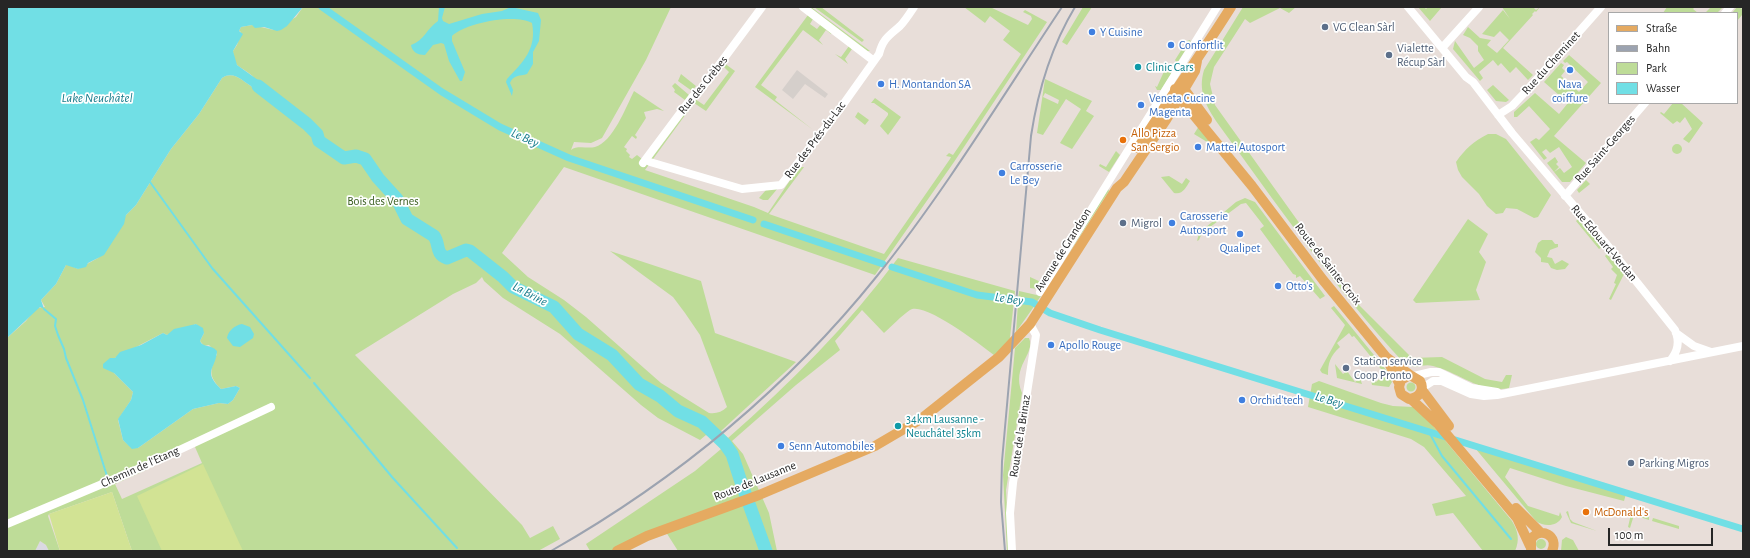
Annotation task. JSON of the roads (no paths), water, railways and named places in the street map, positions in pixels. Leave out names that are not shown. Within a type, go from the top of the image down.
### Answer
[{"type":"main road","name":"Avenue de Grandson","points":[[1033,320],[1044,295],[1117,188],[1124,182],[1166,120],[1197,61],[1231,7]]},
{"type":"main road","name":"Avenue de Grandson","points":[[1117,188],[1119,179],[1180,92]]},
{"type":"main road","name":"Route de Sainte-Croix","points":[[1180,92],[1194,113],[1236,168],[1252,186],[1323,280],[1386,357],[1399,383]]},
{"type":"main road","name":"Route de Sainte-Croix","points":[[1180,92],[1245,171],[1252,186]]},
{"type":"main road","points":[[1166,120],[1179,112],[1194,113]]},
{"type":"main road","name":"Route de Lausanne","points":[[616,551],[664,529],[759,495],[875,446],[904,431],[932,411],[998,358],[1033,320]]},
{"type":"main road","name":"Route de Sainte-Croix","points":[[1386,357],[1412,376]]},
{"type":"main road","points":[[1529,549],[1517,518],[1438,424],[1411,399],[1406,398],[1401,394],[1399,383],[1404,378],[1412,376],[1420,380],[1422,389],[1471,453],[1523,515],[1540,532],[1550,535],[1554,543],[1553,550]]},
{"type":"main road","points":[[1411,399],[1417,397],[1422,389]]},
{"type":"main road","points":[[1529,549],[1531,539],[1540,532]]},
{"type":"street","name":"Rue des Grèbes","points":[[646,162],[692,96],[699,92],[762,7]]},
{"type":"street","points":[[803,7],[874,61]]},
{"type":"street","name":"Rue des Prés-du-Lac","points":[[646,162],[735,188],[753,189],[781,185],[842,106],[879,54],[881,46],[893,29],[900,26],[914,7]]},
{"type":"street","points":[[1044,295],[1217,7]]},
{"type":"street","name":"Rue Edouard-Verdan","points":[[1408,7],[1466,77],[1473,82],[1498,115],[1604,241],[1676,333],[1694,346],[1711,352]]},
{"type":"street","points":[[1442,48],[1479,7]]},
{"type":"street","name":"Rue du Cheminet","points":[[1498,115],[1512,106],[1601,7]]},
{"type":"street","name":"Rue Saint-Georges","points":[[1565,196],[1644,104]]},
{"type":"street","name":"Route de la Brinaz","points":[[1012,551],[1010,513],[1013,483],[1036,335],[1033,320]]},
{"type":"street","points":[[1670,361],[1677,349],[1676,333]]},
{"type":"street","points":[[1422,389],[1438,380],[1471,394],[1484,396],[1512,392],[1743,346]]},
{"type":"street","points":[[1412,376],[1434,372],[1472,388],[1492,392],[1512,392]]},
{"type":"street","name":"Chemin de l'Etang","points":[[7,524],[151,463],[271,407]]},
{"type":"water","name":"Lake Neuchâtel","points":[[7,7],[303,7],[287,26],[281,30],[277,31],[264,27],[255,28],[252,25],[241,27],[239,31],[243,34],[233,51],[237,65],[258,80],[258,86],[254,88],[231,75],[222,78],[199,114],[171,149],[136,205],[126,215],[124,224],[104,255],[88,263],[86,267],[78,269],[66,265],[56,284],[41,300],[44,309],[40,307],[7,338]]},
{"type":"water","points":[[439,7],[445,7],[442,18],[443,21],[449,24],[482,14],[502,11],[511,7],[538,13],[541,20],[539,41],[533,52],[533,64],[527,74],[517,76],[511,80],[510,83],[513,90],[512,96],[506,82],[523,61],[531,48],[533,32],[532,23],[524,20],[503,19],[490,21],[458,31],[452,36],[452,41],[465,72],[462,81],[460,81],[449,61],[444,44],[441,43],[433,45],[425,55],[416,53],[411,45],[419,41],[438,21]]},
{"type":"water","points":[[196,324],[203,328],[204,333],[200,341],[201,343],[212,347],[217,351],[211,374],[215,383],[221,389],[236,386],[240,388],[233,400],[228,404],[219,403],[193,409],[138,448],[132,449],[123,440],[118,419],[131,400],[133,392],[114,373],[103,368],[103,364],[110,358],[115,358],[120,352],[141,345],[163,333],[167,335],[174,329]]},
{"type":"water","points":[[242,324],[250,327],[254,334],[253,338],[240,347],[233,346],[227,338],[228,335],[232,329]]},
{"type":"waterway","name":"Le Bey","points":[[322,7],[442,92],[500,127],[569,158],[753,220]]},
{"type":"waterway","name":"La Brine","points":[[258,86],[307,124],[317,134],[319,141],[338,154],[344,158],[356,156],[365,159],[378,178],[397,199],[407,219],[434,236],[439,251],[443,256],[447,258],[466,250],[470,251],[503,277],[513,287],[554,307],[578,334],[612,355],[639,384],[660,396],[678,411],[702,422],[725,444],[732,454],[766,551]]},
{"type":"waterway","points":[[150,182],[212,268],[310,378]]},
{"type":"waterway","name":"Le Bey","points":[[764,224],[883,264]]},
{"type":"waterway","name":"Le Bey","points":[[892,267],[977,295],[1032,302],[1050,313],[1100,330],[1743,529]]},
{"type":"waterway","points":[[44,309],[56,319],[55,326],[83,400],[107,476]]},
{"type":"waterway","points":[[314,383],[392,477],[457,548]]},
{"type":"waterway","points":[[1429,432],[1442,456],[1511,539]]},
{"type":"railway","points":[[551,551],[642,494],[685,462],[727,429],[767,394],[806,356],[842,317],[902,244],[950,177],[1062,7]]},
{"type":"railway","points":[[1005,551],[1001,502],[1002,461],[1031,136],[1037,102],[1052,53],[1075,7]]},
{"type":"place","name":"VG Clean Sàrl","points":[[1325,27]]},
{"type":"place","name":"Y Cuisine","points":[[1092,32]]},
{"type":"place","name":"Confortlit","points":[[1171,45]]},
{"type":"place","name":"Vialette Récup Sàrl","points":[[1389,55]]},
{"type":"place","name":"Clinic Cars","points":[[1138,67]]},
{"type":"place","name":"Nava coiffure","points":[[1570,70]]},
{"type":"place","name":"H. Montandon SA","points":[[881,84]]},
{"type":"place","name":"Veneta Cucine Magenta","points":[[1141,105]]},
{"type":"place","name":"Allo Pizza San Sergio","points":[[1123,140]]},
{"type":"place","name":"Mattei Autosport","points":[[1198,147]]},
{"type":"place","name":"Carrosserie Le Bey","points":[[1002,173]]},
{"type":"place","name":"Migrol","points":[[1123,223]]},
{"type":"place","name":"Carosserie Autosport","points":[[1172,223]]},
{"type":"place","name":"Qualipet","points":[[1240,234]]},
{"type":"place","name":"Otto's","points":[[1278,286]]},
{"type":"place","name":"Apollo Rouge","points":[[1051,345]]},
{"type":"place","name":"Station service Coop Pronto","points":[[1346,368]]},
{"type":"place","name":"Orchid'tech","points":[[1242,400]]},
{"type":"place","name":"34km Lausanne - Neuchâtel 35km","points":[[898,426]]},
{"type":"place","name":"Senn Automobiles","points":[[781,446]]},
{"type":"place","name":"Parking Migros","points":[[1631,463]]},
{"type":"place","name":"McDonald's","points":[[1586,512]]},
{"type":"park label","name":"Bois des Vernes","points":[[383,201]]}]
